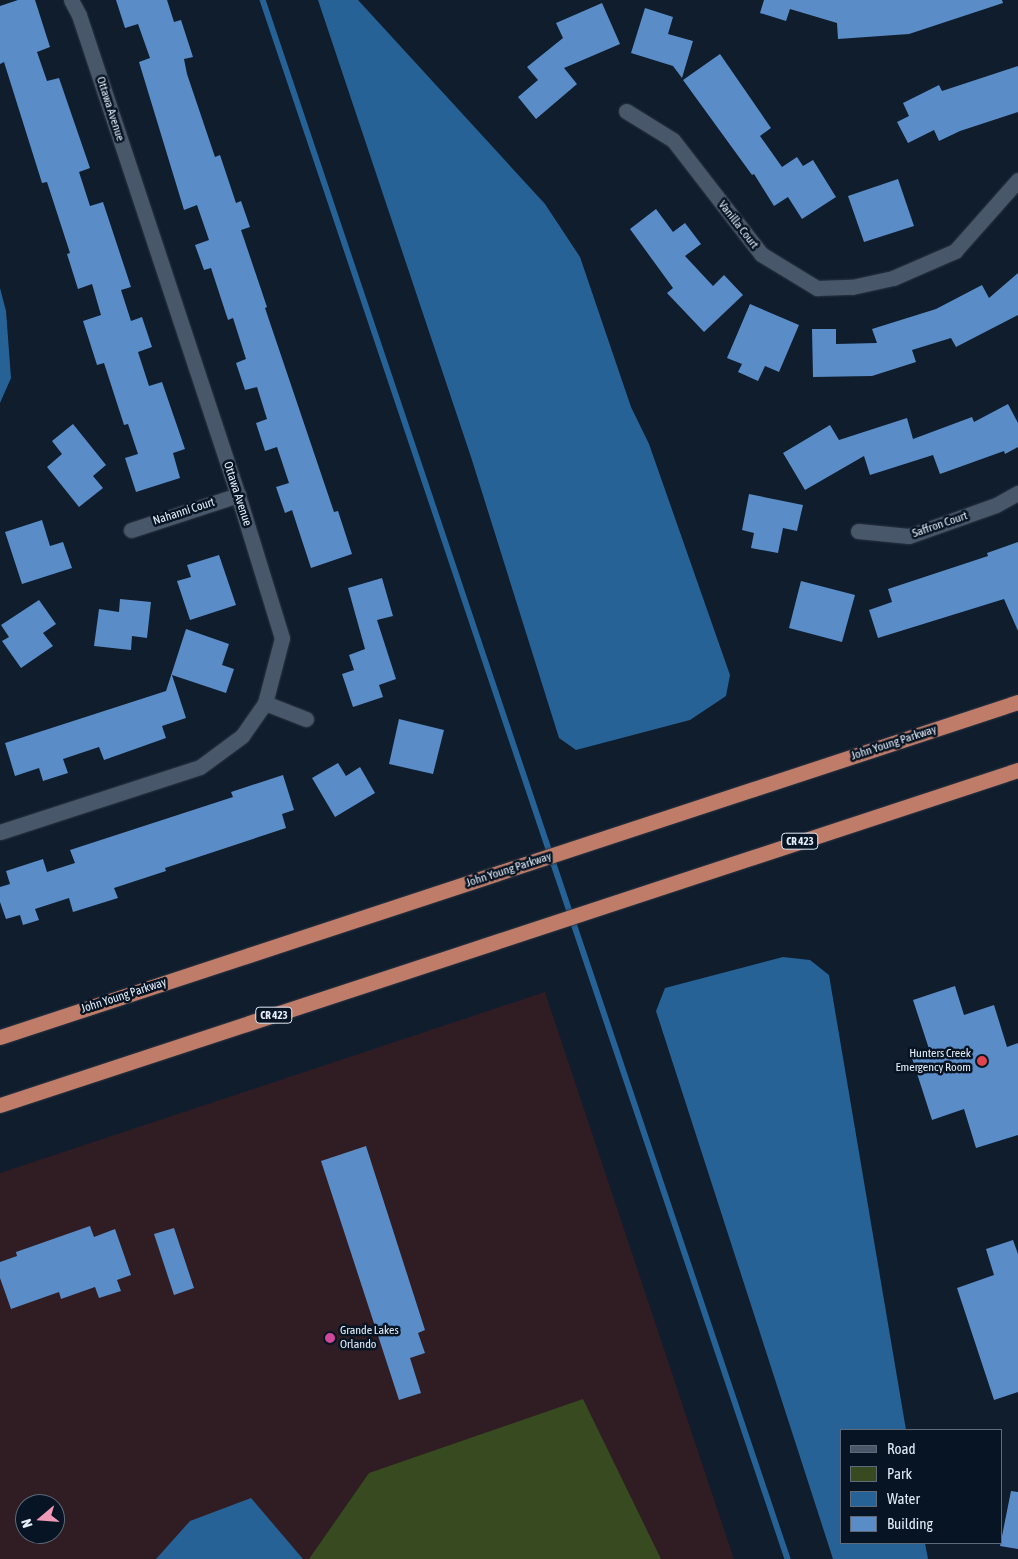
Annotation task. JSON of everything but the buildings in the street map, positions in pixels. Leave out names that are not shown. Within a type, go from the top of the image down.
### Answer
[{"type":"highway","name":"John Young Parkway","points":[[0,1038],[1018,702]]},
{"type":"highway","name":"CR 423","points":[[0,1104],[1018,770]]},
{"type":"street","name":"Ottawa Avenue","points":[[0,832],[200,767],[242,736],[265,704],[282,638],[238,494],[79,15],[71,0]]},
{"type":"street","name":"Vanilla Court","points":[[626,111],[673,140],[762,254],[817,288],[852,287],[894,278],[955,251],[1018,180]]},
{"type":"street","name":"Saffron Court","points":[[858,531],[909,536],[996,505],[1018,493]]},
{"type":"street","name":"Nahanni Court","points":[[131,530],[238,494]]},
{"type":"street","points":[[265,704],[306,719]]},
{"type":"shaded area","name":"Grande Lakes Orlando","points":[[545,992],[734,1559],[0,1559],[0,1173]]},
{"type":"green space","points":[[583,1399],[661,1559],[309,1559],[369,1473]]},
{"type":"water","points":[[318,0],[358,0],[545,204],[580,257],[631,407],[649,444],[730,675],[726,696],[690,720],[576,750],[559,738],[471,457]]},
{"type":"water","points":[[0,288],[6,311],[11,378],[0,403]]},
{"type":"water","points":[[783,957],[810,960],[829,975],[906,1429],[840,1429],[840,1544],[925,1544],[928,1559],[833,1559],[656,1011],[665,988]]},
{"type":"water","points":[[251,1498],[303,1559],[156,1559],[190,1521]]},
{"type":"waterway","points":[[263,0],[788,1559]]},
{"type":"place","name":"Hunters Creek Emergency Room","points":[[982,1061]]},
{"type":"place","name":"Grande Lakes Orlando","points":[[330,1338]]}]
